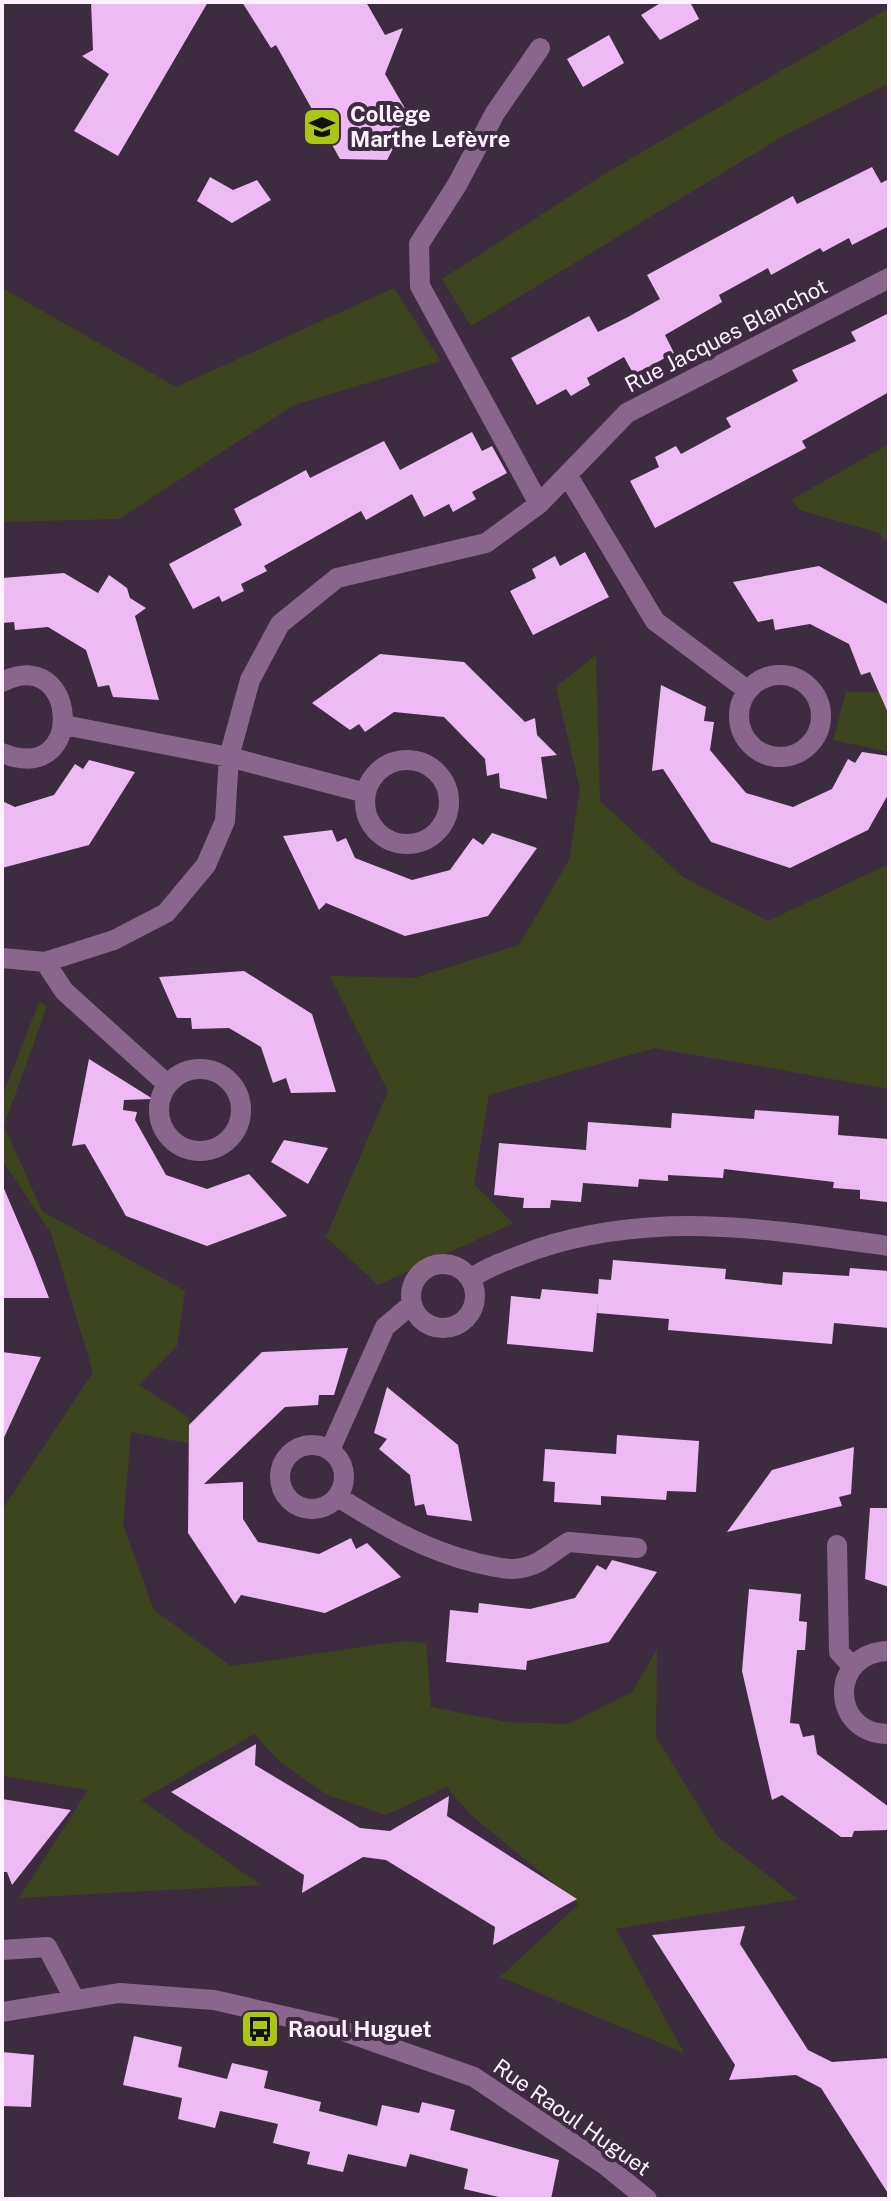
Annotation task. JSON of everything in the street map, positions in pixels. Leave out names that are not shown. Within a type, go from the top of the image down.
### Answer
[{"type":"street","points":[[539,504],[420,286],[419,244],[457,185],[495,113],[540,48]]},
{"type":"street","name":"Rue Jacques Blanchot","points":[[2,958],[45,962],[114,940],[166,913],[206,865],[225,821],[229,757],[250,680],[280,624],[337,578],[486,543],[539,504],[627,413],[889,278]]},
{"type":"street","points":[[568,476],[655,621],[747,690]]},
{"type":"street","points":[[784,674],[809,685],[821,710],[817,736],[796,755],[783,758],[757,751],[740,729],[741,702],[747,690],[770,675],[784,674]]},
{"type":"street","points":[[2,682],[25,675],[51,686],[65,711],[64,725],[51,748],[40,755],[14,758],[2,753]]},
{"type":"street","points":[[64,725],[229,757],[366,793]]},
{"type":"street","points":[[408,760],[434,771],[443,782],[448,810],[435,833],[424,841],[398,843],[375,830],[365,806],[366,793],[382,769],[408,760]]},
{"type":"street","points":[[45,962],[64,991],[167,1084]]},
{"type":"street","points":[[190,1069],[216,1071],[228,1079],[241,1102],[237,1129],[228,1140],[203,1151],[176,1144],[166,1135],[158,1110],[167,1084],[190,1069]]},
{"type":"street","points":[[470,1279],[492,1265],[569,1239],[653,1225],[738,1225],[889,1246]]},
{"type":"street","points":[[445,1264],[463,1272],[470,1279],[475,1300],[465,1320],[455,1325],[445,1328],[424,1322],[412,1304],[413,1284],[426,1269],[445,1264]]},
{"type":"street","points":[[330,1450],[385,1327],[412,1304]]},
{"type":"street","points":[[310,1445],[330,1450],[338,1457],[345,1477],[338,1497],[330,1504],[309,1509],[290,1500],[280,1481],[281,1470],[291,1453],[310,1445]]},
{"type":"street","points":[[338,1497],[403,1539],[438,1553],[499,1568],[524,1568],[545,1560],[569,1542],[637,1548]]},
{"type":"street","points":[[837,1545],[839,1652],[852,1666]]},
{"type":"street","points":[[889,1651],[874,1652],[852,1666],[843,1688],[848,1712],[867,1730],[889,1734]]},
{"type":"street","points":[[2,1950],[47,1947],[74,1998]]},
{"type":"street","name":"Rue Raoul Huguet","points":[[2,2012],[119,1993],[214,2000],[332,2027],[474,2077],[605,2165],[647,2199]]},
{"type":"green space","points":[[889,8],[889,83],[785,135],[471,326],[442,279],[606,173]]},
{"type":"green space","points":[[2,288],[176,387],[394,288],[441,361],[294,405],[119,519],[2,522]]},
{"type":"green space","points":[[889,444],[889,545],[879,533],[800,510],[791,500]]},
{"type":"green space","points":[[596,655],[600,801],[683,877],[768,921],[889,864],[889,1089],[655,1048],[489,1095],[474,1184],[513,1223],[378,1285],[326,1237],[388,1091],[330,976],[414,978],[519,945],[569,860],[580,789],[556,687]]},
{"type":"green space","points":[[846,692],[889,692],[889,752],[833,740]]},
{"type":"green space","points":[[39,1002],[47,1006],[4,1126],[42,1211],[185,1291],[177,1346],[139,1385],[187,1416],[205,1447],[131,1432],[123,1525],[154,1610],[231,1666],[403,1641],[426,1643],[431,1707],[508,1722],[568,1724],[632,1692],[657,1649],[656,1737],[717,1836],[798,1899],[616,1929],[684,2053],[500,1977],[579,1904],[471,1815],[447,1787],[386,1815],[327,1795],[280,1762],[254,1734],[141,1800],[261,1885],[19,1898],[88,1790],[2,1776],[2,1510],[93,1372],[51,1233],[2,1160],[2,1097]]},
{"type":"building","points":[[91,2],[208,2],[118,156],[74,131],[109,74],[82,56],[93,50]]},
{"type":"building","points":[[242,2],[366,2],[385,35],[403,28],[385,74],[410,117],[387,160],[340,159],[276,45],[271,48]]},
{"type":"building","points":[[662,2],[690,2],[699,19],[660,40],[641,15]]},
{"type":"building","points":[[609,35],[624,63],[583,87],[567,59]]},
{"type":"building","points":[[872,167],[881,183],[889,179],[889,226],[852,245],[849,238],[823,252],[820,248],[771,275],[768,268],[719,295],[722,302],[665,335],[674,353],[634,375],[624,357],[587,378],[590,385],[571,396],[566,389],[537,405],[511,358],[589,316],[598,332],[628,317],[660,299],[647,275],[793,196],[797,204]]},
{"type":"building","points":[[210,177],[233,190],[257,180],[271,200],[232,223],[197,201]]},
{"type":"building","points":[[889,313],[889,392],[802,441],[806,448],[655,528],[630,481],[659,467],[655,457],[676,446],[681,454],[731,427],[726,418],[798,381],[792,370],[856,341],[851,332]]},
{"type":"building","points":[[472,432],[482,451],[492,446],[507,473],[472,492],[476,499],[453,512],[449,504],[424,517],[412,494],[366,520],[361,511],[264,566],[267,571],[241,584],[244,591],[222,602],[219,596],[193,609],[169,564],[242,525],[234,509],[306,470],[310,478],[384,441],[400,470]]},
{"type":"building","points":[[585,552],[609,597],[533,635],[510,591],[536,578],[532,569],[555,556],[560,566]]},
{"type":"building","points":[[819,566],[889,605],[889,715],[870,672],[861,675],[849,644],[810,624],[775,630],[773,619],[758,622],[733,582]]},
{"type":"building","points":[[64,573],[98,593],[109,575],[127,588],[130,598],[146,608],[135,616],[159,700],[113,697],[109,685],[98,687],[86,650],[48,627],[15,630],[14,622],[2,623],[2,578]]},
{"type":"building","points":[[380,654],[464,662],[525,722],[535,718],[537,735],[557,755],[541,757],[547,799],[500,788],[499,773],[487,776],[485,759],[444,717],[394,712],[365,732],[359,724],[350,730],[312,703]]},
{"type":"building","points":[[661,685],[706,707],[704,721],[714,722],[710,750],[746,793],[793,807],[832,789],[848,759],[855,763],[862,752],[889,756],[889,793],[868,830],[790,868],[711,842],[663,769],[652,771]]},
{"type":"building","points":[[89,760],[135,772],[89,845],[2,868],[2,801],[15,807],[54,795],[75,764],[83,769]]},
{"type":"building","points":[[332,830],[337,842],[346,838],[355,858],[412,880],[450,870],[473,838],[483,845],[492,833],[537,848],[488,916],[405,936],[326,903],[319,910],[283,836]]},
{"type":"building","points":[[244,971],[312,1014],[336,1092],[291,1093],[286,1078],[273,1083],[261,1047],[229,1028],[192,1029],[191,1018],[177,1018],[159,977]]},
{"type":"building","points":[[89,1059],[153,1099],[124,1100],[123,1110],[137,1112],[135,1120],[166,1175],[207,1189],[249,1174],[287,1216],[207,1246],[126,1216],[85,1144],[72,1146]]},
{"type":"building","points":[[755,1110],[839,1116],[838,1135],[889,1139],[887,1202],[860,1199],[860,1190],[833,1188],[834,1182],[724,1169],[723,1178],[668,1175],[668,1181],[639,1179],[638,1187],[583,1183],[581,1202],[551,1200],[550,1208],[523,1208],[524,1198],[494,1195],[499,1143],[586,1150],[588,1122],[671,1128],[672,1113],[754,1119]]},
{"type":"building","points":[[284,1140],[328,1148],[308,1184],[271,1162]]},
{"type":"building","points":[[2,1184],[34,1259],[49,1298],[2,1298]]},
{"type":"building","points":[[613,1260],[726,1269],[725,1279],[782,1285],[783,1272],[849,1276],[850,1268],[889,1271],[889,1328],[834,1323],[832,1344],[668,1330],[669,1319],[597,1313],[598,1301],[593,1352],[507,1344],[511,1296],[540,1299],[542,1289],[598,1294],[599,1279],[611,1280]]},
{"type":"building","points":[[348,1348],[334,1395],[319,1395],[318,1405],[285,1407],[204,1484],[243,1482],[243,1519],[258,1542],[319,1554],[351,1538],[356,1549],[367,1543],[401,1577],[325,1613],[241,1595],[235,1604],[188,1533],[189,1425],[262,1352]]},
{"type":"building","points":[[2,1352],[41,1357],[2,1442]]},
{"type":"building","points":[[387,1387],[458,1445],[472,1521],[427,1515],[424,1504],[415,1506],[410,1475],[379,1449],[387,1439],[374,1433]]},
{"type":"building","points":[[617,1435],[699,1441],[696,1492],[667,1491],[666,1500],[601,1496],[601,1505],[554,1502],[555,1482],[543,1481],[545,1449],[616,1454]]},
{"type":"building","points":[[854,1447],[851,1494],[839,1497],[842,1506],[727,1532],[772,1470]]},
{"type":"building","points":[[870,1508],[889,1508],[889,1587],[865,1579]]},
{"type":"building","points":[[612,1560],[657,1572],[609,1642],[527,1661],[526,1670],[446,1662],[450,1610],[478,1613],[479,1603],[530,1609],[575,1598],[597,1565],[606,1570]]},
{"type":"building","points":[[749,1589],[801,1594],[799,1621],[807,1622],[805,1650],[797,1650],[790,1723],[799,1724],[803,1737],[814,1735],[817,1754],[889,1807],[889,1830],[854,1831],[852,1837],[841,1837],[782,1795],[772,1800],[742,1671]]},
{"type":"building","points":[[256,1744],[255,1765],[360,1828],[390,1831],[449,1796],[447,1816],[577,1899],[493,1945],[495,1927],[386,1860],[363,1857],[302,1893],[304,1875],[171,1792]]},
{"type":"building","points":[[2,1799],[71,1810],[12,1885],[7,1872],[2,1872]]},
{"type":"building","points":[[745,1926],[740,1944],[808,2050],[832,2062],[889,2058],[889,2195],[821,2088],[796,2075],[729,2080],[735,2065],[652,1935]]},
{"type":"building","points":[[134,2036],[182,2047],[178,2067],[227,2079],[232,2063],[268,2071],[264,2088],[321,2102],[319,2111],[377,2126],[382,2105],[419,2113],[422,2102],[455,2110],[450,2130],[559,2160],[551,2199],[507,2199],[464,2189],[468,2169],[410,2154],[406,2167],[348,2154],[343,2172],[307,2164],[310,2152],[273,2143],[278,2124],[220,2111],[215,2128],[178,2119],[182,2098],[123,2085]]},
{"type":"building","points":[[2,2052],[34,2055],[31,2107],[2,2106]]},
{"type":"place","name":"Collège Marthe Lefèvre","points":[[322,127]]},
{"type":"place","name":"Raoul Huguet","points":[[260,2029]]}]
